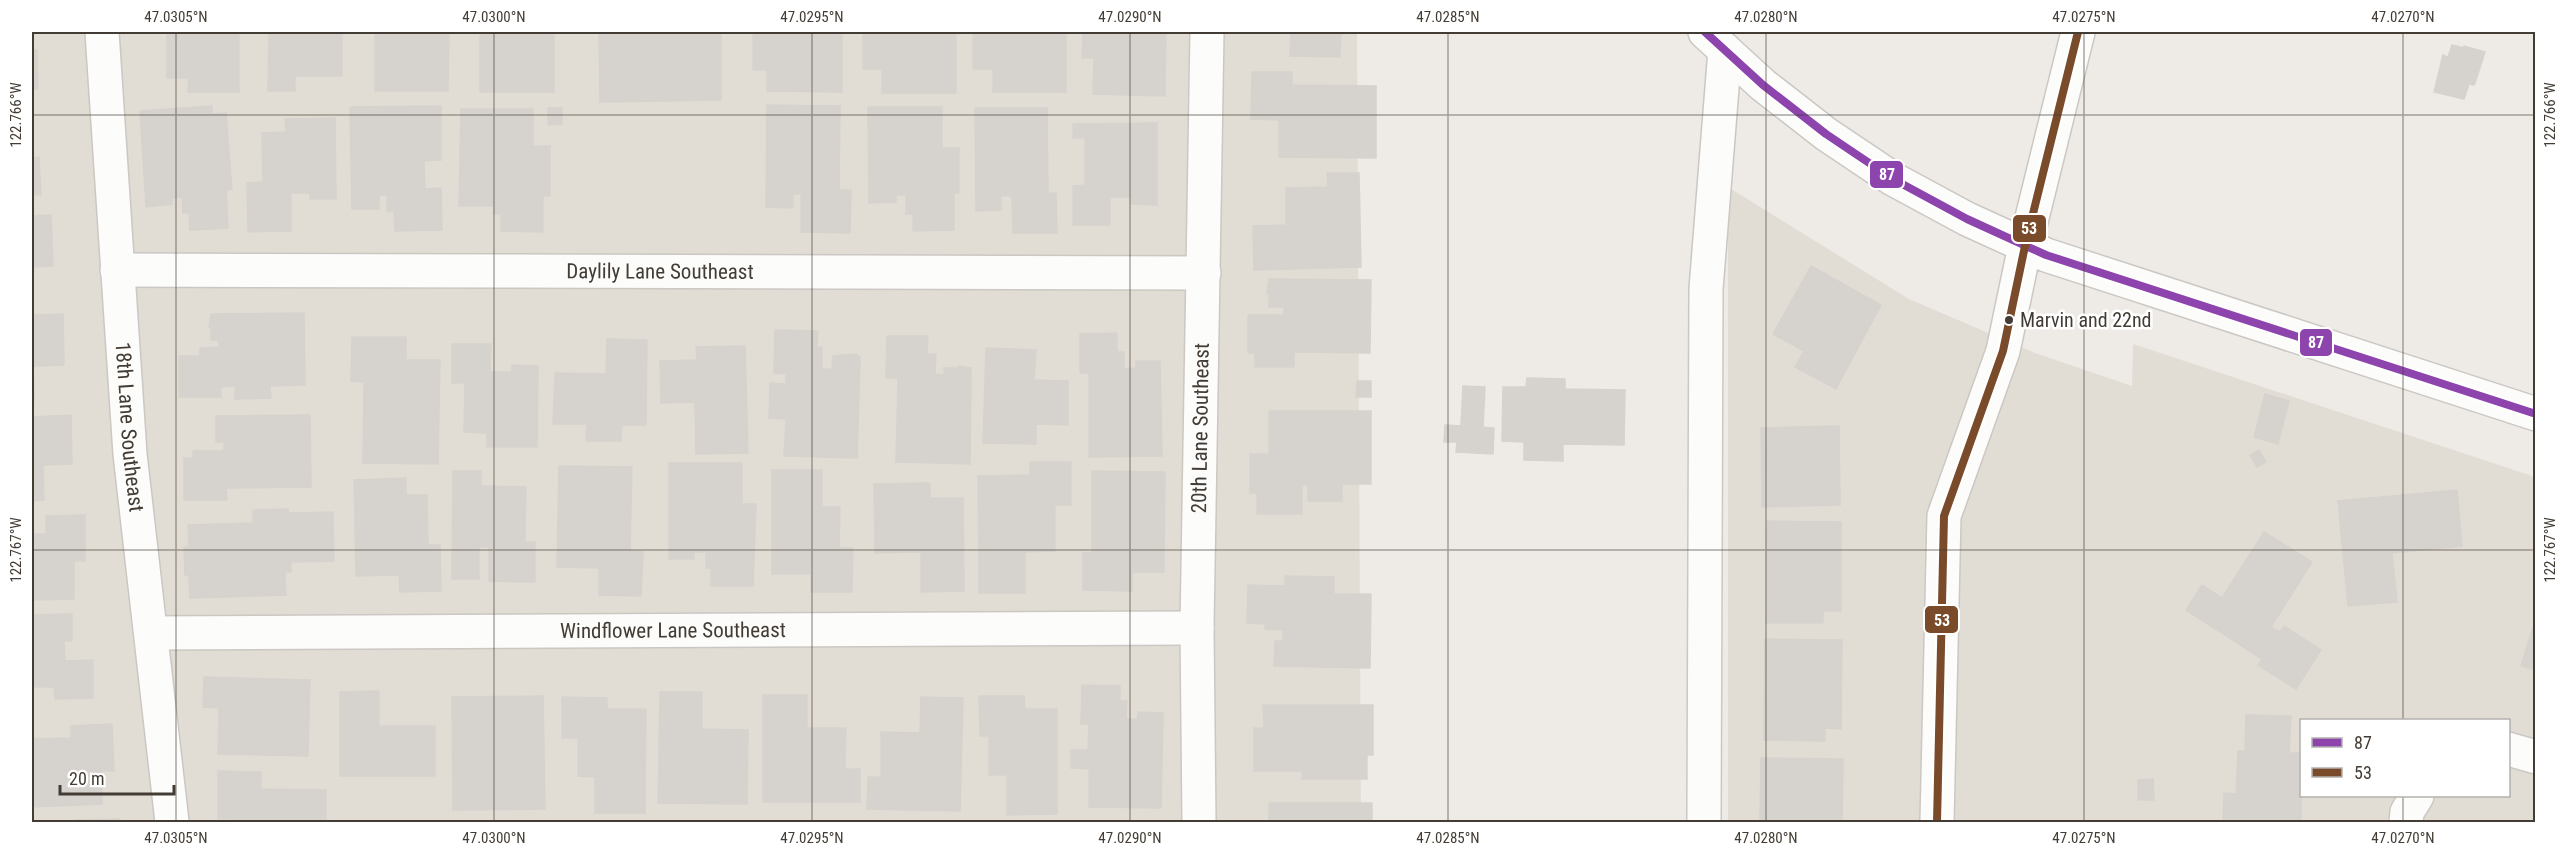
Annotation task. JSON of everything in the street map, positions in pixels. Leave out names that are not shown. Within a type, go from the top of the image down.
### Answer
[{"type":"street","name":"18th Lane Southeast","points":[[102,32],[130,454],[172,822]]},
{"type":"street","name":"20th Lane Southeast","points":[[1199,822],[1197,628],[1207,32]]},
{"type":"street","points":[[1937,822],[1944,516],[2003,351],[2025,246],[2078,32]]},
{"type":"street","points":[[1715,41],[1763,85],[1826,134],[1893,179],[1967,219],[2025,246],[2046,255],[2535,414]]},
{"type":"street","points":[[1704,822],[1706,289],[1715,41]]},
{"type":"street","name":"Daylily Lane Southeast","points":[[117,270],[1204,273]]},
{"type":"street","name":"Windflower Lane Southeast","points":[[151,633],[1197,628]]},
{"type":"street","points":[[2510,750],[2535,757]]},
{"type":"street","points":[[2406,822],[2407,812],[2416,797]]},
{"type":"shaded area","points":[[32,32],[1357,32],[1361,822],[32,822]]},
{"type":"shaded area","points":[[1728,187],[1909,299],[2035,353],[2132,386],[2133,344],[2535,477],[2535,822],[1728,822]]},
{"type":"building","points":[[167,32],[239,32],[239,92],[188,92],[189,78],[167,78]]},
{"type":"building","points":[[269,32],[342,32],[342,76],[295,76],[295,91],[268,91]]},
{"type":"building","points":[[375,32],[449,32],[448,91],[375,91]]},
{"type":"building","points":[[480,32],[554,32],[554,92],[480,92]]},
{"type":"building","points":[[599,32],[721,32],[721,100],[600,102]]},
{"type":"building","points":[[753,32],[842,32],[842,92],[767,91],[767,70],[753,70]]},
{"type":"building","points":[[882,32],[956,32],[956,93],[882,93],[882,69],[863,69],[863,34],[882,34]]},
{"type":"building","points":[[1066,32],[1066,92],[993,92],[993,69],[973,69],[973,33]]},
{"type":"building","points":[[1083,32],[1166,32],[1165,96],[1093,94],[1094,58],[1082,58]]},
{"type":"building","points":[[1291,32],[1341,32],[1340,57],[1290,56]]},
{"type":"building","points":[[2452,45],[2485,52],[2475,83],[2474,85],[2469,84],[2464,99],[2434,92],[2443,55],[2448,57]]},
{"type":"building","points":[[32,50],[37,50],[38,89],[32,89]]},
{"type":"building","points":[[1252,72],[1292,72],[1292,85],[1376,86],[1376,158],[1279,157],[1279,120],[1251,119]]},
{"type":"building","points":[[767,105],[840,106],[839,190],[851,190],[850,233],[801,232],[801,194],[793,194],[793,208],[766,207]]},
{"type":"building","points":[[212,106],[212,114],[226,113],[232,189],[226,190],[228,228],[190,230],[189,213],[183,213],[182,197],[172,198],[172,204],[146,207],[140,111]]},
{"type":"building","points":[[441,106],[441,160],[424,161],[425,189],[441,188],[442,230],[395,231],[394,211],[387,211],[387,195],[379,195],[379,209],[352,209],[350,107]]},
{"type":"building","points":[[868,107],[942,107],[942,148],[959,148],[959,193],[954,193],[954,230],[913,231],[913,214],[906,214],[906,195],[896,195],[896,202],[869,203]]},
{"type":"building","points":[[548,108],[562,108],[562,124],[548,125]]},
{"type":"building","points":[[975,108],[1047,108],[1048,193],[1056,193],[1057,233],[1013,233],[1012,196],[1001,196],[1001,210],[976,211]]},
{"type":"building","points":[[461,109],[533,109],[533,146],[550,146],[550,196],[543,196],[543,232],[501,231],[501,214],[494,214],[494,206],[459,206]]},
{"type":"building","points":[[335,118],[336,199],[310,199],[310,193],[291,193],[291,231],[248,232],[247,183],[263,182],[262,133],[286,132],[285,119]]},
{"type":"building","points":[[1157,123],[1157,205],[1131,204],[1131,197],[1110,197],[1110,225],[1073,225],[1073,186],[1085,185],[1085,138],[1073,138],[1073,124]]},
{"type":"building","points":[[39,157],[41,195],[32,195],[32,158]]},
{"type":"building","points":[[1327,173],[1359,173],[1361,267],[1254,270],[1253,226],[1286,225],[1286,188],[1328,187]]},
{"type":"building","points":[[51,215],[53,266],[32,267],[32,216]]},
{"type":"building","points":[[1811,266],[1881,305],[1836,389],[1795,367],[1804,351],[1773,334]]},
{"type":"building","points":[[1269,279],[1371,280],[1370,353],[1294,352],[1294,367],[1255,367],[1255,353],[1248,353],[1248,315],[1284,315],[1284,307],[1269,307],[1269,294],[1267,294]]},
{"type":"building","points":[[304,313],[305,385],[270,386],[271,398],[235,399],[235,386],[221,387],[221,397],[179,397],[179,356],[200,356],[200,348],[219,347],[218,340],[211,340],[211,327],[209,327],[211,314]]},
{"type":"building","points":[[63,314],[64,365],[33,366],[34,401],[32,401],[32,315]]},
{"type":"building","points":[[775,330],[818,331],[817,347],[822,347],[822,369],[832,369],[833,356],[856,354],[860,357],[857,458],[784,456],[786,419],[769,418],[770,383],[786,384],[786,374],[774,373]]},
{"type":"building","points":[[1117,333],[1117,352],[1124,352],[1124,369],[1136,368],[1136,361],[1160,361],[1162,456],[1089,457],[1089,373],[1080,373],[1080,334]]},
{"type":"building","points":[[887,336],[928,336],[927,354],[936,354],[935,374],[944,375],[944,368],[958,368],[958,366],[971,368],[970,464],[896,462],[898,378],[886,378]]},
{"type":"building","points":[[352,337],[406,337],[406,360],[440,360],[438,464],[363,463],[364,382],[351,381]]},
{"type":"building","points":[[607,339],[647,340],[646,425],[622,425],[621,441],[586,441],[587,424],[553,424],[555,373],[606,374]]},
{"type":"building","points":[[452,344],[491,344],[490,372],[512,372],[512,365],[538,366],[537,447],[487,447],[487,433],[464,432],[465,383],[452,383]]},
{"type":"building","points":[[745,346],[748,453],[696,454],[695,402],[661,403],[660,361],[697,360],[696,347]]},
{"type":"building","points":[[986,348],[1036,350],[1034,380],[1068,381],[1068,425],[1036,424],[1036,444],[983,443]]},
{"type":"building","points":[[1527,378],[1565,379],[1565,389],[1625,390],[1624,445],[1563,444],[1563,461],[1524,460],[1524,442],[1502,441],[1503,387],[1526,387]]},
{"type":"building","points":[[1357,381],[1371,381],[1371,397],[1356,397]]},
{"type":"building","points":[[1463,386],[1485,387],[1483,428],[1461,426]]},
{"type":"building","points":[[2265,394],[2289,401],[2278,444],[2254,437]]},
{"type":"building","points":[[1269,411],[1371,411],[1371,484],[1342,484],[1342,501],[1308,501],[1308,485],[1302,485],[1302,514],[1257,514],[1257,493],[1250,493],[1250,454],[1269,454]]},
{"type":"building","points":[[71,415],[72,464],[43,465],[44,500],[32,501],[32,417]]},
{"type":"building","points":[[310,415],[311,487],[226,488],[227,500],[184,500],[184,458],[193,458],[193,451],[224,451],[224,442],[216,442],[216,416]]},
{"type":"building","points":[[1445,425],[1494,428],[1493,454],[1456,452],[1457,442],[1444,442]]},
{"type":"building","points":[[1839,426],[1840,505],[1762,507],[1761,428]]},
{"type":"building","points":[[2259,450],[2266,462],[2257,467],[2250,455]]},
{"type":"building","points":[[1030,462],[1071,462],[1071,505],[1055,505],[1055,551],[1025,552],[1025,593],[979,593],[978,476],[1030,475]]},
{"type":"building","points":[[669,463],[742,463],[742,504],[756,504],[753,586],[711,586],[711,568],[706,568],[706,552],[694,552],[694,559],[669,559]]},
{"type":"building","points":[[559,466],[632,467],[630,551],[643,551],[641,596],[599,595],[599,568],[557,567]]},
{"type":"building","points":[[772,470],[822,470],[822,507],[840,507],[839,548],[853,548],[852,592],[811,592],[811,574],[772,574]]},
{"type":"building","points":[[453,471],[481,471],[481,486],[526,487],[525,542],[535,542],[535,582],[489,581],[489,547],[479,547],[479,579],[452,579]]},
{"type":"building","points":[[1092,471],[1165,472],[1164,572],[1132,572],[1132,591],[1083,590],[1083,553],[1092,553]]},
{"type":"building","points":[[406,478],[406,495],[427,495],[428,545],[440,545],[441,591],[400,592],[399,575],[356,576],[354,480]]},
{"type":"building","points":[[930,483],[930,498],[963,498],[964,591],[921,592],[921,552],[875,553],[874,484]]},
{"type":"building","points":[[2457,490],[2462,546],[2392,553],[2397,602],[2348,606],[2338,501]]},
{"type":"building","points":[[288,509],[289,513],[333,512],[334,561],[291,562],[291,572],[285,572],[286,595],[190,598],[189,575],[185,575],[184,547],[189,547],[188,525],[253,523],[253,510]]},
{"type":"building","points":[[85,515],[85,561],[74,561],[74,599],[32,600],[32,534],[46,534],[46,516]]},
{"type":"building","points":[[1767,521],[1841,522],[1841,611],[1823,611],[1823,623],[1766,623]]},
{"type":"building","points":[[2264,532],[2312,562],[2271,627],[2280,632],[2284,626],[2321,650],[2296,689],[2258,665],[2262,659],[2186,610],[2202,585],[2222,598]]},
{"type":"building","points":[[1285,576],[1334,577],[1334,594],[1371,594],[1370,668],[1274,666],[1275,641],[1283,641],[1283,630],[1265,629],[1265,624],[1247,623],[1248,585],[1285,586]]},
{"type":"building","points":[[72,614],[72,641],[64,641],[65,661],[93,660],[93,698],[55,699],[54,687],[32,687],[32,615]]},
{"type":"building","points":[[2536,618],[2536,670],[2521,666]]},
{"type":"building","points":[[1765,639],[1842,640],[1841,729],[1825,728],[1825,741],[1764,740]]},
{"type":"building","points":[[204,677],[310,680],[308,756],[218,754],[219,708],[203,707]]},
{"type":"building","points":[[1082,685],[1120,686],[1120,701],[1127,701],[1126,719],[1137,719],[1138,712],[1163,713],[1161,808],[1089,807],[1089,769],[1071,768],[1071,750],[1088,750],[1089,724],[1081,724]]},
{"type":"building","points":[[379,691],[379,726],[435,726],[435,776],[340,776],[340,692]]},
{"type":"building","points":[[660,692],[702,692],[702,729],[748,730],[747,804],[658,803]]},
{"type":"building","points":[[763,695],[807,695],[807,728],[846,728],[845,769],[860,769],[860,802],[763,802]]},
{"type":"building","points":[[543,696],[545,809],[453,810],[452,697]]},
{"type":"building","points":[[979,696],[1024,696],[1025,709],[1057,709],[1057,814],[1007,815],[1007,775],[989,775],[989,736],[980,736]]},
{"type":"building","points":[[562,697],[607,698],[607,709],[646,709],[645,813],[595,813],[595,777],[578,776],[578,738],[562,738]]},
{"type":"building","points":[[921,697],[963,698],[960,811],[867,809],[868,777],[881,777],[881,732],[920,733]]},
{"type":"building","points":[[1263,705],[1373,705],[1373,755],[1367,755],[1367,779],[1302,779],[1302,771],[1254,771],[1254,728],[1264,728]]},
{"type":"building","points":[[2246,715],[2291,716],[2289,753],[2300,753],[2301,822],[2223,822],[2224,793],[2236,794],[2238,751],[2245,751]]},
{"type":"building","points":[[112,724],[114,771],[101,771],[102,804],[32,807],[32,739],[71,738],[71,726]]},
{"type":"building","points":[[1761,758],[1843,759],[1842,822],[1760,822]]},
{"type":"building","points":[[218,771],[261,772],[261,789],[326,790],[326,822],[234,822],[234,819],[218,819]]},
{"type":"building","points":[[2153,779],[2154,800],[2138,800],[2138,780]]},
{"type":"building","points":[[1269,803],[1372,803],[1372,822],[1269,822]]},
{"type":"building","points":[[120,819],[120,822],[75,822],[75,820]]},
{"type":"transit line","name":"87","points":[[1705,32],[1763,85],[1826,134],[1893,179],[1967,219],[2046,255],[2536,414]]},
{"type":"transit line","name":"53","points":[[1937,822],[1944,516],[2003,351],[2025,246],[2078,32]]},
{"type":"place","name":"Marvin and 22nd","points":[[2009,320]]}]
